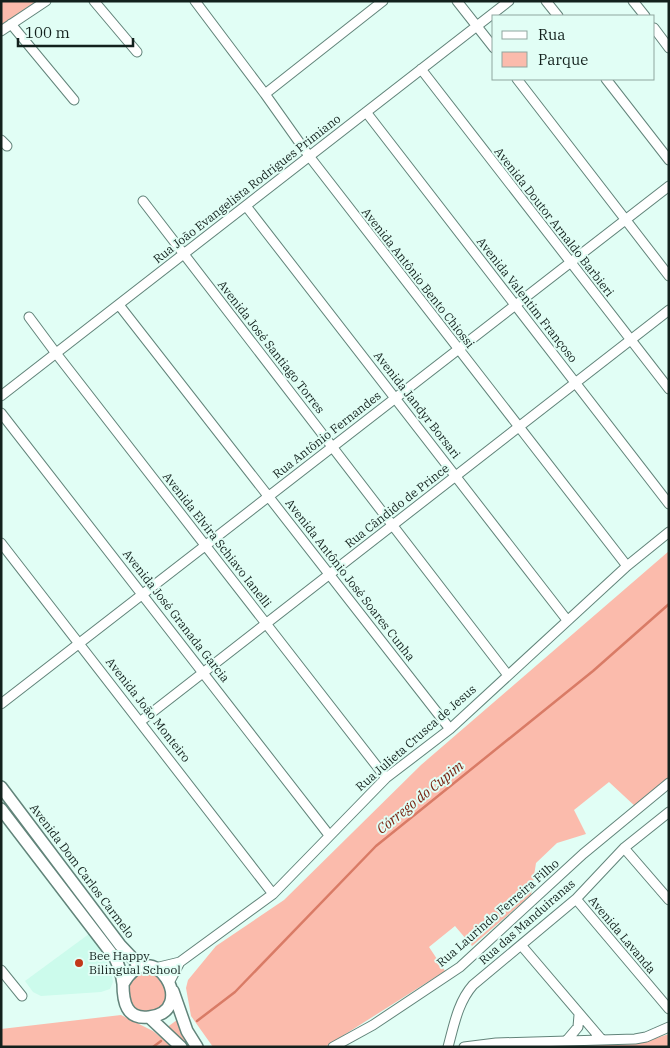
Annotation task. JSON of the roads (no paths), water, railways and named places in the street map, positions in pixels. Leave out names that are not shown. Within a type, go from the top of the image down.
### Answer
[{"type":"street","points":[[1,31],[46,1]]},
{"type":"street","points":[[94,1],[137,52]]},
{"type":"street","name":"Avenida Antônio Bento Chiossi","points":[[195,1],[309,156],[627,566]]},
{"type":"street","points":[[265,94],[383,1]]},
{"type":"street","points":[[457,1],[492,45]]},
{"type":"street","name":"Rua João Evangelista Rodrigues Primiano","points":[[1,396],[55,352],[119,305],[509,1]]},
{"type":"street","points":[[546,1],[557,15]]},
{"type":"street","points":[[633,1],[643,15]]},
{"type":"street","points":[[11,24],[74,100]]},
{"type":"street","points":[[655,29],[669,48]]},
{"type":"street","name":"Avenida Doutor Arnaldo Barbieri","points":[[421,69],[669,389]]},
{"type":"street","points":[[518,80],[669,276]]},
{"type":"street","points":[[607,80],[669,160]]},
{"type":"street","name":"Avenida Valentim Françoso","points":[[366,112],[669,504]]},
{"type":"street","name":"Rua Antônio Fernandes","points":[[1,704],[669,186]]},
{"type":"street","name":"Avenida José Santiago Torres","points":[[143,201],[507,674]]},
{"type":"street","name":"Avenida Jandyr Borsari","points":[[246,206],[567,620]]},
{"type":"street","name":"Avenida Antônio José Soares Cunha","points":[[119,305],[450,728]]},
{"type":"street","name":"Rua Cândido de Prince","points":[[141,722],[669,310]]},
{"type":"street","name":"Avenida Elvira Schiavo Ianelli","points":[[30,317],[55,352],[386,778]]},
{"type":"street","name":"Avenida José Granada Garcia","points":[[1,413],[329,835]]},
{"type":"street","name":"Rua Julieta Crusca de Jesus","points":[[150,967],[180,962],[273,894],[386,778],[450,728],[627,566],[669,532]]},
{"type":"street","name":"Avenida João Monteiro","points":[[1,543],[273,894]]},
{"type":"street","name":"Rua Laurindo Ferreira Filho","points":[[333,1047],[373,1025],[460,967],[583,854],[669,782]]},
{"type":"street","name":"Avenida Dom Carlos Carmelo","points":[[1,787],[120,945],[137,963],[150,967]]},
{"type":"street","name":"Avenida Dom Carlos Carmelo","points":[[1,809],[115,958],[123,984]]},
{"type":"street","name":"Rua das Manduiranas","points":[[448,1047],[464,994],[576,899],[624,848],[669,812]]},
{"type":"street","points":[[624,848],[669,900]]},
{"type":"street","name":"Avenida Lavanda","points":[[576,899],[669,1009]]},
{"type":"street","points":[[521,945],[602,1040]]},
{"type":"street","name":"Rua Julieta Crusca de Jesus","points":[[171,985],[180,962]]},
{"type":"street","points":[[171,985],[171,1000],[166,1009],[158,1015],[149,1018],[139,1016],[130,1011],[124,1003],[122,994],[123,984],[128,975],[136,969],[150,967],[164,973],[171,985],[187,1031],[197,1047]]},
{"type":"street","points":[[1,970],[22,996]]},
{"type":"street","points":[[567,1040],[578,1026],[579,1015]]},
{"type":"street","points":[[149,1018],[181,1047]]},
{"type":"street","points":[[464,1047],[646,1037],[669,1027]]},
{"type":"waterway","name":"Córrego do Cupim","points":[[197,1021],[235,992],[376,846],[593,671],[669,604]]},
{"type":"waterway","name":"Córrego do Cupim","points":[[153,1047],[161,1041]]},
{"type":"place","name":"Bee Happy Bilingual School","points":[[79,963]]}]
